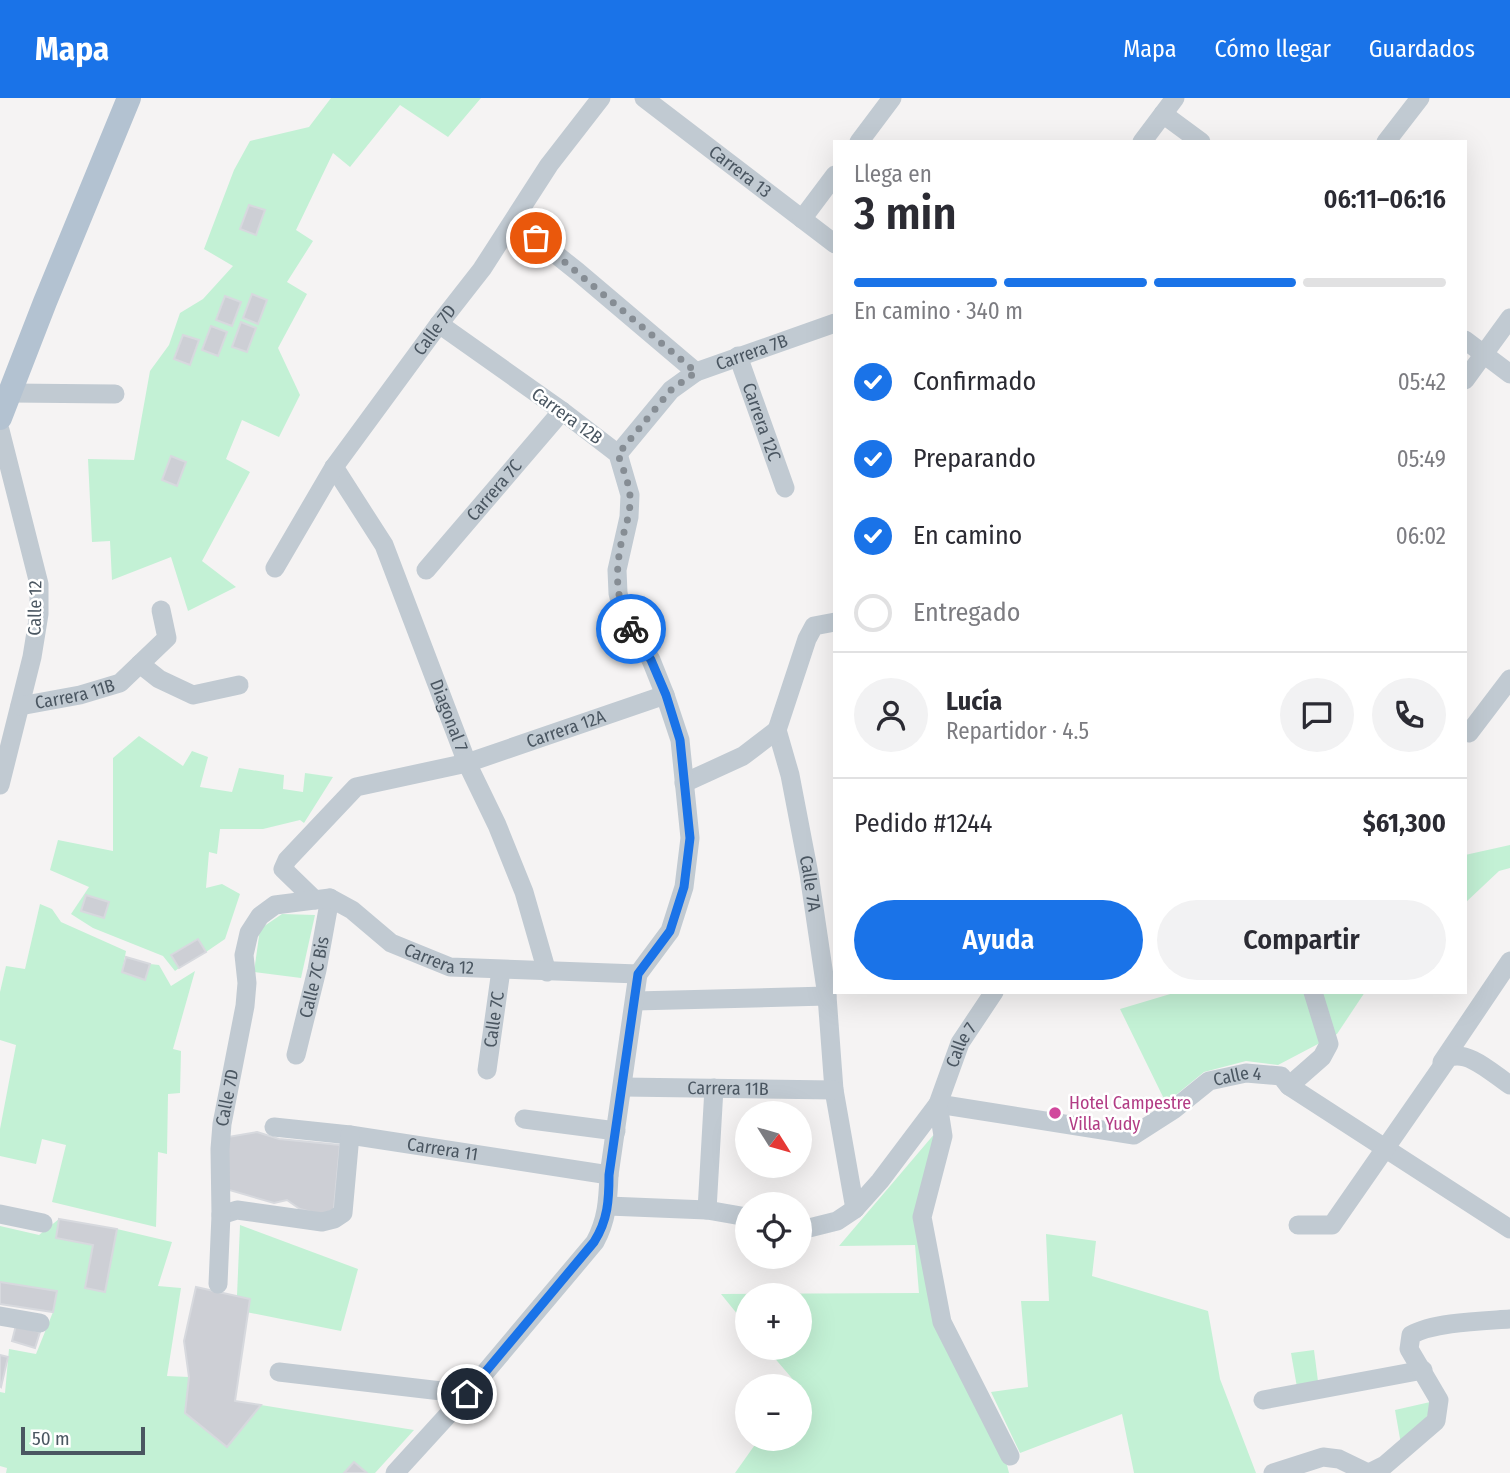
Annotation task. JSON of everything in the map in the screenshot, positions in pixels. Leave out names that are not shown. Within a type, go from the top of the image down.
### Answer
[{"type":"main road","points":[[0,418],[129,98]]},
{"type":"street","name":"Calle 7D","points":[[275,568],[334,467],[482,269],[550,165],[601,98]]},
{"type":"street","name":"Carrera 13","points":[[644,98],[833,242]]},
{"type":"street","points":[[860,140],[892,98]]},
{"type":"street","points":[[1388,140],[1420,98]]},
{"type":"street","points":[[1144,140],[1169,106],[1199,140]]},
{"type":"street","points":[[802,219],[833,178]]},
{"type":"street","points":[[514,221],[696,372]]},
{"type":"street","points":[[1467,377],[1510,318]]},
{"type":"street","name":"Carrera 12B","points":[[439,324],[618,454],[630,495],[629,517],[617,570],[618,593],[623,614],[651,660],[666,695],[680,740],[690,838],[684,887],[670,931],[638,974]]},
{"type":"street","name":"Carrera 7B","points":[[618,454],[671,390],[696,372],[833,324]]},
{"type":"street","points":[[1467,342],[1510,374]]},
{"type":"street","name":"Carrera 12C","points":[[737,356],[785,488]]},
{"type":"street","points":[[11,393],[115,394]]},
{"type":"street","name":"Carrera 7C","points":[[426,570],[562,411]]},
{"type":"street","name":"Calle 12","points":[[0,430],[39,584],[39,614],[33,657],[0,785]]},
{"type":"street","name":"Diagonal 7","points":[[334,467],[384,545],[467,763],[497,825],[524,892],[547,972]]},
{"type":"street","name":"Carrera 11B","points":[[20,706],[80,695],[120,683],[167,638],[160,610]]},
{"type":"street","points":[[684,783],[743,756],[777,730],[807,639],[814,626],[833,622]]},
{"type":"street","points":[[140,664],[159,679],[193,695],[239,685]]},
{"type":"street","points":[[1467,732],[1510,679]]},
{"type":"street","name":"Carrera 12A","points":[[467,763],[666,695]]},
{"type":"street","name":"Calle 7A","points":[[777,730],[790,775],[807,862],[827,996],[834,1090],[855,1209]]},
{"type":"street","name":"Carrera 12","points":[[467,763],[356,787],[287,860],[283,869],[323,899],[352,910],[391,943],[450,967],[638,974]]},
{"type":"street","name":"Calle 7D","points":[[218,1284],[222,1124],[244,1006],[247,983],[244,956],[249,933],[260,916],[275,905],[323,899]]},
{"type":"street","name":"Calle 7C Bis","points":[[296,1055],[317,970],[323,899]]},
{"type":"street","points":[[1298,1225],[1332,1225],[1510,961]]},
{"type":"street","name":"Calle 7C","points":[[487,1070],[501,970]]},
{"type":"street","points":[[395,1473],[467,1394],[594,1242],[604,1226],[638,974]]},
{"type":"street","name":"Calle 7","points":[[938,1104],[960,1043],[993,994]]},
{"type":"street","points":[[1289,1086],[1322,1057],[1329,1044],[1314,994]]},
{"type":"street","points":[[635,1001],[827,996]]},
{"type":"street","points":[[1385,1147],[1448,1058],[1464,1055],[1510,1085]]},
{"type":"street","name":"Calle 4","points":[[938,1104],[1134,1135],[1173,1110],[1209,1081],[1246,1073],[1281,1076],[1289,1086],[1510,1229]]},
{"type":"street","name":"Carrera 11B","points":[[623,1087],[834,1090]]},
{"type":"street","points":[[707,1210],[714,1088]]},
{"type":"street","points":[[812,1227],[837,1221],[855,1209],[880,1181],[938,1104]]},
{"type":"street","points":[[938,1104],[943,1136],[922,1217],[942,1322],[1010,1456]]},
{"type":"street","points":[[524,1119],[616,1130]]},
{"type":"street","name":"Carrera 11","points":[[274,1127],[350,1135],[609,1175]]},
{"type":"street","points":[[221,1215],[237,1210],[322,1222],[334,1219],[343,1213],[350,1135]]},
{"type":"street","points":[[608,1206],[707,1210],[735,1215]]},
{"type":"street","points":[[0,1214],[43,1223]]},
{"type":"street","points":[[0,1316],[40,1323]]},
{"type":"street","points":[[1273,1473],[1323,1457],[1339,1459],[1369,1473],[1385,1465],[1436,1421],[1439,1401],[1409,1349],[1411,1335],[1419,1331],[1470,1322],[1510,1320]]},
{"type":"street","points":[[1263,1400],[1423,1370]]},
{"type":"street","points":[[279,1372],[467,1394]]},
{"type":"green space","points":[[331,98],[481,98],[448,137],[400,105],[350,167],[333,153],[296,230],[313,241],[287,282],[307,294],[278,348],[300,395],[279,437],[242,420],[226,459],[250,472],[202,561],[236,587],[188,611],[171,557],[112,580],[110,541],[92,542],[88,459],[134,460],[150,371],[169,345],[180,313],[203,299],[233,266],[204,249],[234,170],[250,141],[309,127]]},
{"type":"green space","points":[[139,736],[183,766],[192,751],[208,757],[200,787],[232,792],[239,768],[284,775],[283,789],[303,792],[305,773],[333,777],[304,823],[300,820],[263,829],[220,829],[217,854],[209,852],[206,888],[222,884],[240,894],[225,939],[206,952],[197,939],[171,955],[179,968],[175,971],[163,956],[93,928],[71,914],[89,887],[50,870],[58,840],[113,851],[113,758]]},
{"type":"green space","points":[[1510,845],[1510,868],[1499,871],[1467,901],[1467,855]]},
{"type":"green space","points":[[40,904],[52,909],[61,922],[126,951],[122,972],[145,980],[150,964],[159,965],[171,986],[195,971],[173,1049],[181,1051],[180,1093],[168,1094],[167,1154],[158,1152],[156,1227],[52,1202],[66,1145],[42,1139],[36,1164],[0,1156],[0,1129],[16,1045],[0,1040],[0,992],[6,966],[25,969]]},
{"type":"green space","points":[[282,914],[315,915],[301,978],[254,972],[260,929]]},
{"type":"green space","points":[[1170,994],[1364,994],[1337,1034],[1278,1065],[1246,1061],[1204,1072],[1166,1103],[1120,1009]]},
{"type":"green space","points":[[936,1132],[914,1218],[940,1325],[1006,1461],[1009,1473],[735,1473],[751,1451],[812,1451],[812,1374],[788,1374],[776,1360],[812,1360],[812,1294],[919,1293],[915,1245],[839,1246]]},
{"type":"green space","points":[[59,1219],[56,1238],[93,1245],[86,1288],[105,1292],[117,1229],[172,1242],[158,1286],[181,1288],[167,1376],[189,1377],[227,1446],[261,1405],[414,1430],[375,1473],[367,1473],[354,1462],[344,1473],[6,1473],[7,1468],[0,1466],[0,1392],[5,1393],[9,1349],[36,1354],[53,1312],[57,1292],[0,1282],[0,1226],[39,1235]]},
{"type":"green space","points":[[240,1225],[358,1269],[341,1331],[246,1312],[237,1296]]},
{"type":"green space","points":[[1046,1234],[1096,1241],[1092,1276],[1208,1311],[1220,1379],[1256,1473],[1134,1473],[1122,1414],[1020,1453],[991,1392],[1028,1387],[1021,1301],[1049,1301]]},
{"type":"green space","points":[[721,1294],[735,1294],[735,1311]]},
{"type":"green space","points":[[1314,1350],[1319,1389],[1298,1393],[1291,1353]]},
{"type":"green space","points":[[1439,1400],[1402,1450],[1395,1410]]},
{"type":"building","points":[[249,205],[265,210],[256,235],[240,229]]},
{"type":"building","points":[[252,294],[267,300],[258,324],[243,318]]},
{"type":"building","points":[[225,296],[241,302],[232,326],[216,320]]},
{"type":"building","points":[[241,322],[256,328],[247,352],[232,347]]},
{"type":"building","points":[[211,326],[227,332],[218,356],[202,350]]},
{"type":"building","points":[[183,335],[199,340],[190,365],[174,359]]},
{"type":"building","points":[[171,456],[186,462],[177,486],[162,480]]},
{"type":"building","points":[[86,895],[109,902],[104,918],[81,911]]},
{"type":"building","points":[[198,939],[206,952],[179,968],[171,955]]},
{"type":"building","points":[[126,957],[150,964],[145,980],[122,972]]},
{"type":"building","points":[[257,1132],[279,1139],[340,1145],[333,1218],[300,1209],[287,1200],[274,1203],[226,1189],[222,1138]]},
{"type":"building","points":[[59,1219],[117,1229],[105,1292],[85,1288],[93,1245],[56,1238]]},
{"type":"building","points":[[0,1282],[57,1291],[53,1312],[0,1304]]},
{"type":"building","points":[[196,1287],[250,1299],[235,1401],[261,1405],[227,1447],[185,1413],[189,1377],[184,1341]]},
{"type":"building","points":[[16,1325],[40,1332],[35,1348],[12,1341]]},
{"type":"building","points":[[0,1355],[8,1357],[1,1387],[0,1386]]},
{"type":"building","points":[[354,1462],[367,1473],[344,1473]]},
{"type":"way so far","points":[[536,238],[696,372],[671,390],[618,454],[630,495],[629,517],[617,570],[618,593],[623,614],[631,629]]},
{"type":"place","name":"Hotel Campestre Villa Yudy","points":[[1055,1113]]},
{"type":"route","points":[[467,1394],[594,1242],[604,1226],[638,974],[670,931],[684,887],[690,838],[680,740],[666,695],[651,660],[631,629]]}]
